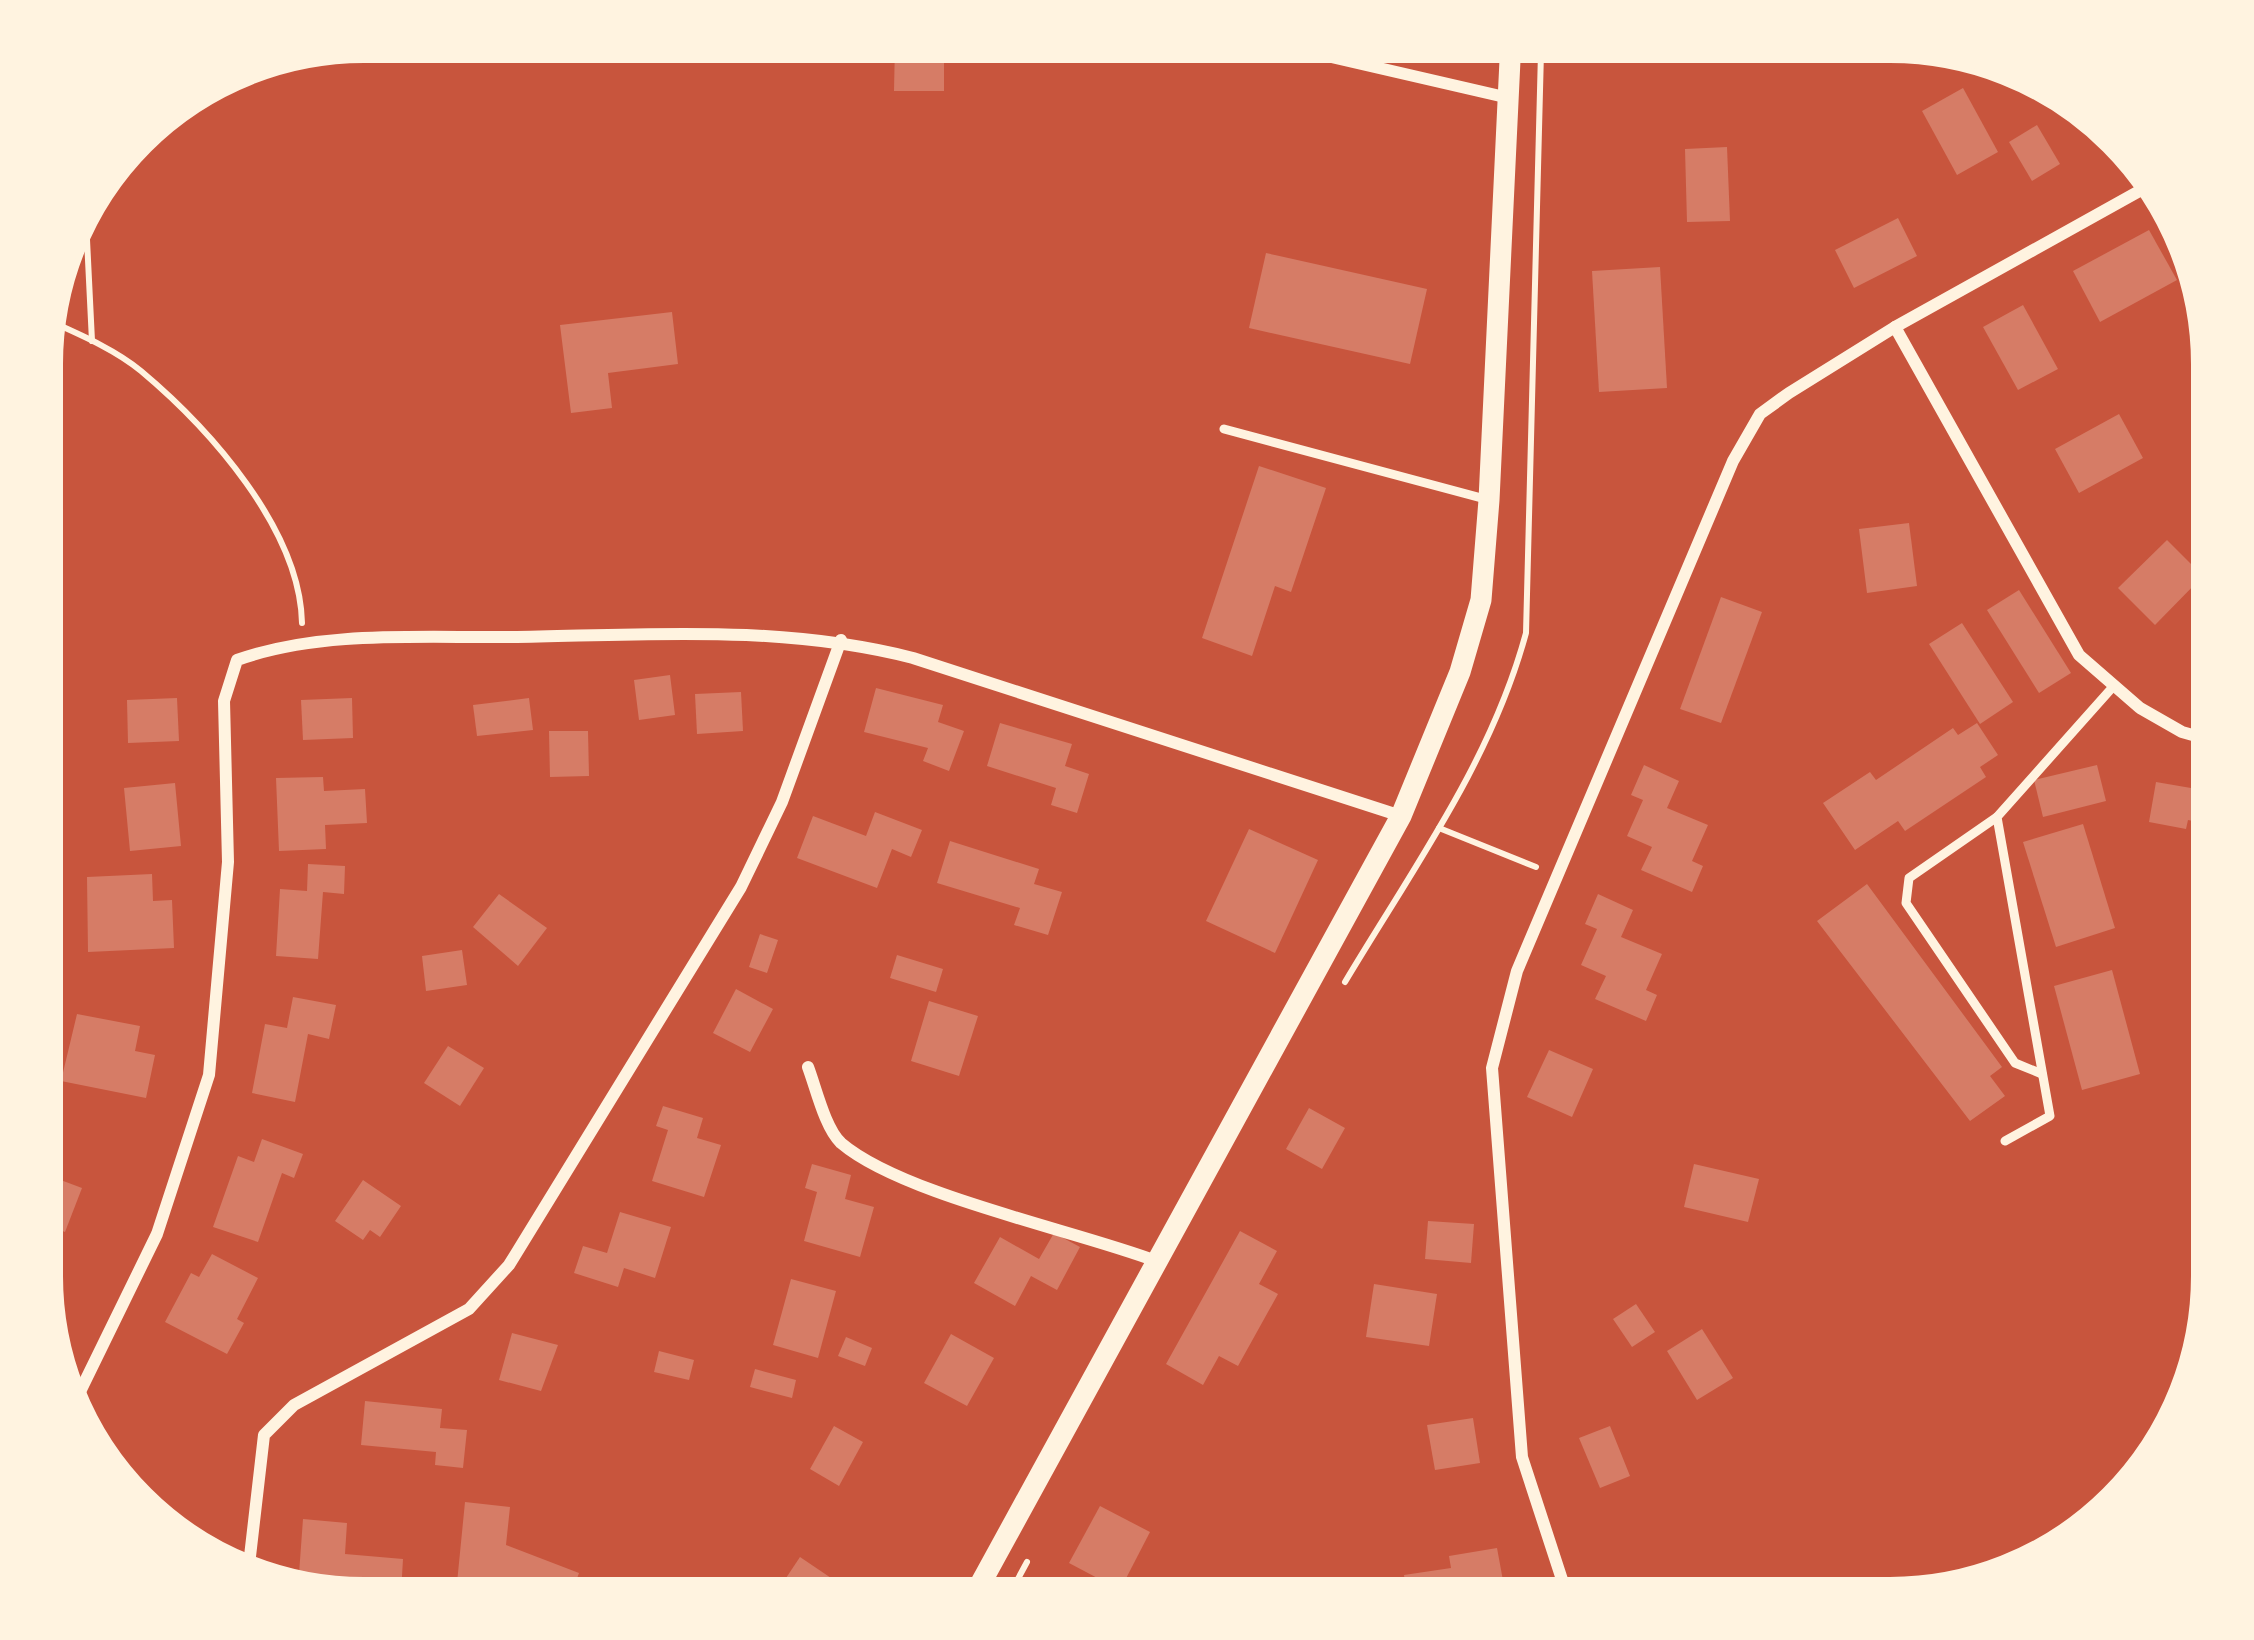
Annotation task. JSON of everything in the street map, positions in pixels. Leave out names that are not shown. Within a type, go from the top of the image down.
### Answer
[{"type":"street","points":[[1349,61],[1510,98]]},
{"type":"street","points":[[982,1579],[1401,816],[1436,742],[1481,600],[1511,61]]},
{"type":"street","points":[[1562,1580],[1522,1457],[1492,1068],[1516,971],[1733,461],[1760,414],[1895,327],[2139,191]]},
{"type":"street","points":[[1895,327],[2079,655],[2111,689],[2193,735]]},
{"type":"street","points":[[82,1388],[157,1234],[209,1076],[228,862],[224,701],[237,660],[278,646],[303,644],[774,633],[842,640],[913,658],[1401,816]]},
{"type":"street","points":[[250,1557],[264,1435],[294,1405],[470,1309],[509,1265],[741,886],[782,802],[842,640]]},
{"type":"street","points":[[808,1066],[838,1141],[858,1153],[928,1189],[1081,1233],[1156,1261]]},
{"type":"lane","points":[[1224,429],[1489,500]]},
{"type":"lane","points":[[2042,1074],[2015,1063],[1906,903],[1909,878],[1997,817],[2111,689]]},
{"type":"lane","points":[[1997,817],[2050,1116],[2005,1141]]},
{"type":"path","points":[[87,239],[92,340]]},
{"type":"path","points":[[63,327],[140,370],[219,446],[284,548],[302,601],[303,644]]},
{"type":"path","points":[[1439,828],[1557,876]]},
{"type":"building","points":[[895,61],[944,61],[944,91],[894,91]]},
{"type":"building","points":[[1963,88],[1998,152],[1957,175],[1922,111]]},
{"type":"building","points":[[2037,125],[2060,164],[2032,181],[2009,142]]},
{"type":"building","points":[[1727,147],[1730,221],[1687,222],[1685,149]]},
{"type":"building","points":[[1898,218],[1917,256],[1854,288],[1835,250]]},
{"type":"building","points":[[2149,230],[2177,280],[2100,322],[2073,271]]},
{"type":"building","points":[[1266,253],[1427,289],[1410,364],[1249,328]]},
{"type":"building","points":[[1660,267],[1667,388],[1599,392],[1592,271]]},
{"type":"building","points":[[2023,305],[2058,369],[2018,390],[1983,327]]},
{"type":"building","points":[[672,312],[678,364],[608,373],[612,408],[571,413],[560,325]]},
{"type":"building","points":[[2119,414],[2143,458],[2079,493],[2055,449]]},
{"type":"building","points":[[1259,466],[1326,488],[1291,592],[1275,586],[1252,656],[1202,638]]},
{"type":"building","points":[[1909,523],[1917,586],[1867,593],[1859,529]]},
{"type":"building","points":[[2167,540],[2193,566],[2193,586],[2155,625],[2118,588]]},
{"type":"building","points":[[2019,590],[2071,673],[2039,693],[1987,610]]},
{"type":"building","points":[[1721,597],[1762,612],[1721,723],[1680,709]]},
{"type":"building","points":[[1962,623],[2013,702],[1980,724],[1929,644]]},
{"type":"building","points":[[670,675],[675,715],[639,720],[634,680]]},
{"type":"building","points":[[876,688],[943,705],[938,722],[964,731],[949,771],[923,761],[928,748],[864,732]]},
{"type":"building","points":[[741,692],[743,731],[697,734],[695,694]]},
{"type":"building","points":[[177,698],[179,741],[128,743],[127,700]]},
{"type":"building","points":[[352,698],[353,738],[303,740],[301,700]]},
{"type":"building","points":[[529,698],[533,730],[477,736],[473,705]]},
{"type":"building","points":[[1000,723],[1072,744],[1065,766],[1089,774],[1077,813],[1051,805],[1056,788],[987,766]]},
{"type":"building","points":[[1977,723],[1998,755],[1980,767],[1986,777],[1905,831],[1898,821],[1855,850],[1823,803],[1870,772],[1876,780],[1953,728],[1958,735]]},
{"type":"building","points":[[549,731],[588,731],[589,776],[550,777]]},
{"type":"building","points":[[1644,765],[1679,781],[1667,808],[1708,825],[1692,861],[1703,866],[1692,892],[1641,870],[1652,847],[1627,836],[1643,800],[1631,795]]},
{"type":"building","points":[[2097,765],[2106,801],[2043,817],[2034,780]]},
{"type":"building","points":[[323,777],[324,791],[365,789],[367,823],[325,825],[326,849],[279,851],[276,778]]},
{"type":"building","points":[[2193,777],[2193,821],[2188,820],[2186,829],[2149,822],[2156,782],[2191,788]]},
{"type":"building","points":[[175,783],[181,846],[130,851],[124,788]]},
{"type":"building","points":[[875,812],[922,830],[911,857],[892,849],[877,888],[797,858],[813,816],[866,836]]},
{"type":"building","points":[[2083,824],[2115,928],[2056,947],[2023,842]]},
{"type":"building","points":[[1249,829],[1318,860],[1275,953],[1206,921]]},
{"type":"building","points":[[950,841],[1039,869],[1034,884],[1062,892],[1048,935],[1014,925],[1020,908],[937,883]]},
{"type":"building","points":[[308,864],[345,866],[344,894],[323,892],[318,959],[276,956],[280,889],[307,891]]},
{"type":"building","points":[[152,874],[153,901],[172,900],[174,948],[88,952],[87,877]]},
{"type":"building","points":[[1867,884],[2002,1067],[1990,1076],[2005,1096],[1970,1121],[1817,921]]},
{"type":"building","points":[[499,894],[547,928],[518,966],[473,927]]},
{"type":"building","points":[[1598,894],[1633,910],[1621,937],[1662,954],[1646,990],[1657,995],[1646,1021],[1595,999],[1606,976],[1581,965],[1597,929],[1585,924]]},
{"type":"building","points":[[760,934],[778,940],[767,973],[749,967]]},
{"type":"building","points":[[462,950],[467,985],[426,991],[422,956]]},
{"type":"building","points":[[897,955],[943,969],[936,992],[890,978]]},
{"type":"building","points":[[2112,970],[2140,1074],[2082,1090],[2054,986]]},
{"type":"building","points":[[736,989],[773,1009],[750,1052],[713,1033]]},
{"type":"building","points":[[293,997],[336,1005],[329,1039],[308,1034],[295,1102],[252,1093],[265,1024],[287,1028]]},
{"type":"building","points":[[929,1001],[978,1016],[959,1076],[911,1061]]},
{"type":"building","points":[[77,1014],[140,1026],[135,1051],[155,1055],[146,1098],[61,1081]]},
{"type":"building","points":[[448,1046],[484,1068],[460,1106],[424,1083]]},
{"type":"building","points":[[1549,1050],[1593,1069],[1572,1117],[1527,1097]]},
{"type":"building","points":[[663,1106],[703,1118],[697,1138],[721,1145],[704,1197],[652,1181],[668,1130],[656,1126]]},
{"type":"building","points":[[1309,1108],[1345,1128],[1322,1169],[1286,1149]]},
{"type":"building","points":[[262,1139],[303,1154],[294,1178],[282,1173],[258,1242],[213,1227],[238,1156],[254,1162]]},
{"type":"building","points":[[812,1164],[851,1175],[845,1199],[874,1207],[860,1257],[804,1241],[817,1192],[805,1188]]},
{"type":"building","points":[[1694,1164],[1759,1179],[1748,1222],[1684,1207]]},
{"type":"building","points":[[61,1180],[82,1188],[65,1232],[61,1230]]},
{"type":"building","points":[[363,1180],[401,1206],[380,1237],[370,1230],[363,1240],[335,1221]]},
{"type":"building","points":[[620,1212],[671,1227],[655,1278],[624,1268],[618,1287],[574,1273],[583,1246],[607,1253]]},
{"type":"building","points":[[1428,1221],[1474,1224],[1471,1263],[1425,1259]]},
{"type":"building","points":[[1240,1231],[1277,1251],[1259,1284],[1278,1294],[1238,1366],[1219,1356],[1203,1385],[1166,1364]]},
{"type":"building","points":[[1054,1233],[1080,1247],[1057,1290],[1031,1276],[1015,1306],[974,1283],[1000,1237],[1039,1259]]},
{"type":"building","points":[[212,1254],[258,1278],[237,1319],[244,1323],[227,1354],[165,1322],[191,1273],[199,1277]]},
{"type":"building","points":[[791,1279],[836,1291],[818,1358],[773,1345]]},
{"type":"building","points":[[1374,1284],[1437,1294],[1429,1346],[1366,1337]]},
{"type":"building","points":[[1636,1304],[1655,1332],[1632,1347],[1613,1319]]},
{"type":"building","points":[[1702,1329],[1733,1378],[1697,1400],[1667,1351]]},
{"type":"building","points":[[512,1333],[558,1345],[541,1391],[499,1380]]},
{"type":"building","points":[[951,1334],[994,1358],[967,1406],[924,1383]]},
{"type":"building","points":[[846,1337],[872,1348],[865,1366],[838,1356]]},
{"type":"building","points":[[659,1351],[694,1360],[689,1380],[654,1372]]},
{"type":"building","points":[[755,1369],[796,1380],[792,1398],[750,1387]]},
{"type":"building","points":[[365,1401],[442,1409],[440,1428],[467,1430],[463,1468],[435,1465],[436,1452],[361,1445]]},
{"type":"building","points":[[1473,1418],[1480,1463],[1435,1470],[1427,1425]]},
{"type":"building","points":[[834,1426],[863,1442],[839,1486],[810,1469]]},
{"type":"building","points":[[1610,1426],[1630,1476],[1600,1488],[1579,1438]]},
{"type":"building","points":[[465,1502],[510,1507],[506,1545],[579,1573],[577,1579],[457,1579]]},
{"type":"building","points":[[1100,1506],[1150,1532],[1125,1580],[1100,1579],[1069,1563]]},
{"type":"building","points":[[303,1519],[347,1523],[345,1554],[403,1559],[402,1579],[299,1572]]},
{"type":"building","points":[[1497,1548],[1503,1580],[1405,1580],[1404,1575],[1451,1568],[1449,1556]]},
{"type":"building","points":[[800,1557],[833,1579],[785,1579]]}]
